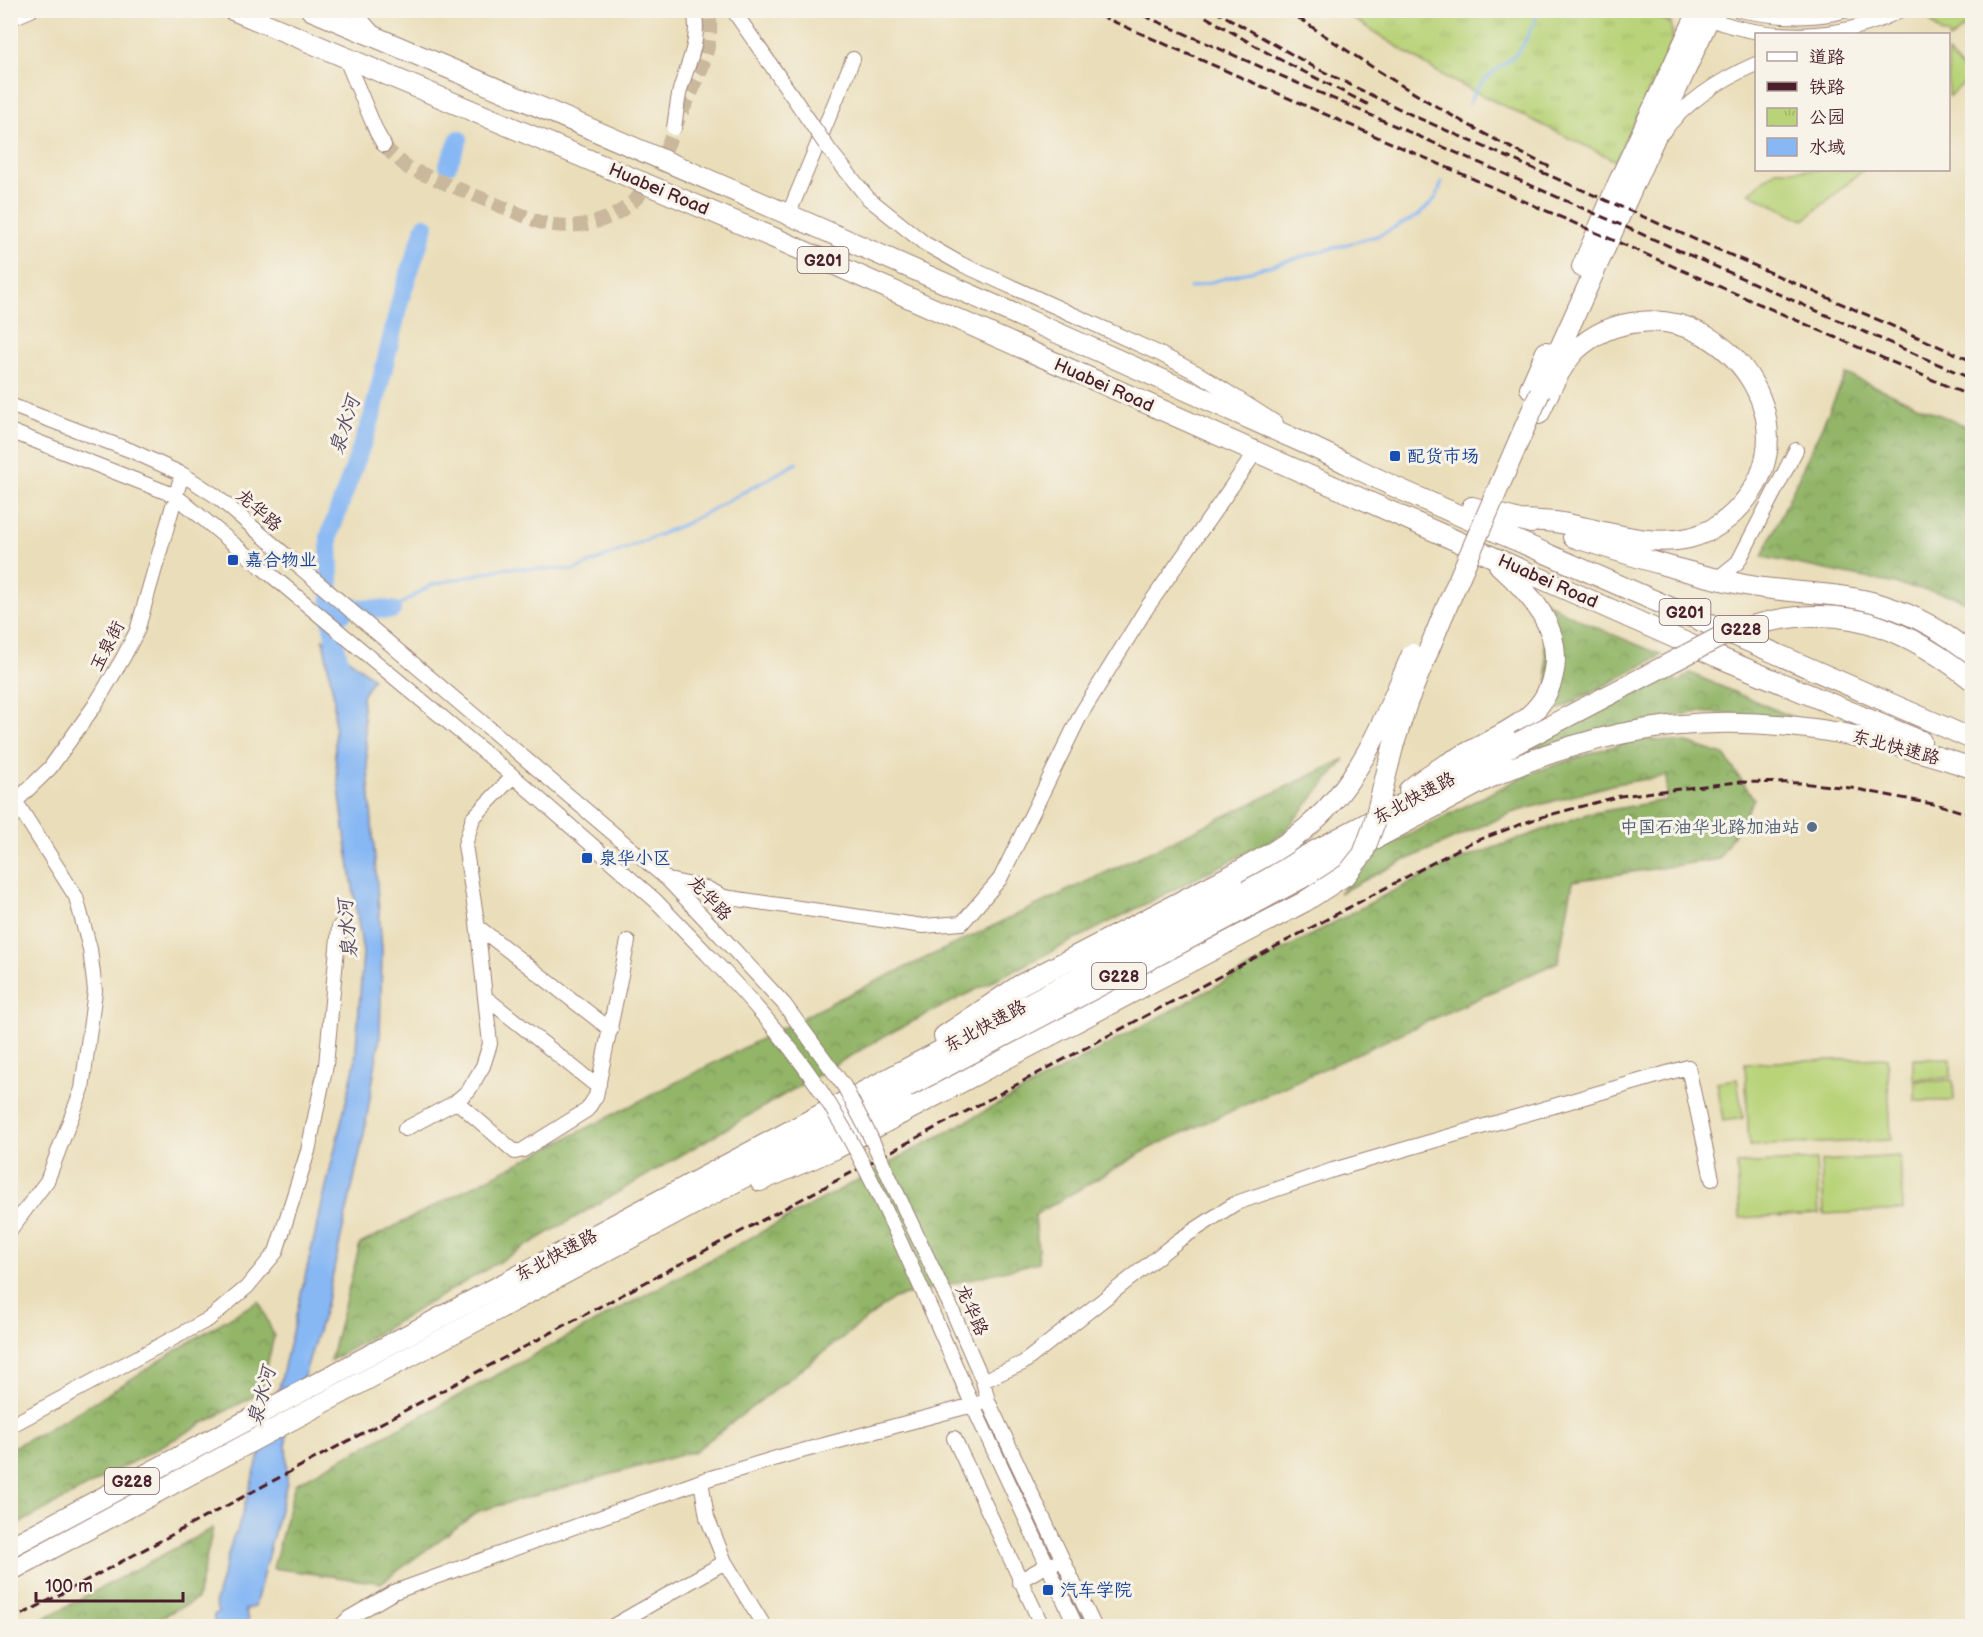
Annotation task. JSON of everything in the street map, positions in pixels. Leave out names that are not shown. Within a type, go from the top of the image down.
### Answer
[{"type":"highway","name":"Huabei Road","points":[[233,10],[779,240],[1255,453],[1972,766]]},
{"type":"highway","name":"Huabei Road","points":[[311,10],[789,213],[1305,443],[1397,488],[1797,660],[1972,739]]},
{"type":"highway","points":[[887,1078],[965,1021],[1020,985],[1275,850],[1311,824],[1340,794],[1362,761],[1539,392],[1646,157],[1701,13]]},
{"type":"highway","points":[[690,1207],[805,1163],[1304,902],[1347,874],[1363,854],[1369,841],[1393,747],[1407,703],[1539,392],[1619,181],[1701,13]]},
{"type":"highway","points":[[1518,519],[1554,522],[1650,540],[1669,541],[1688,538],[1710,530],[1730,517],[1750,493],[1765,461],[1768,443],[1767,426],[1762,407],[1749,376],[1738,361],[1719,344],[1696,330],[1678,324],[1663,321],[1630,322],[1601,332],[1575,352],[1539,392]]},
{"type":"highway","points":[[1397,488],[1518,519],[1718,579],[1775,590],[1855,599],[1884,605],[1937,628],[1972,655]]},
{"type":"highway","points":[[1377,817],[1430,773],[1521,722],[1538,708],[1551,683],[1556,656],[1554,642],[1543,615],[1513,578],[1477,550]]},
{"type":"highway","name":"东北快速路","points":[[10,1547],[1377,817],[1720,637],[1745,627],[1792,616],[1844,617],[1892,630],[1940,655],[1972,680]]},
{"type":"highway","name":"东北快速路","points":[[10,1571],[1483,781],[1551,753],[1618,733],[1663,726],[1708,722],[1758,722],[1846,733],[1972,766]]},
{"type":"street","points":[[10,19],[31,10]]},
{"type":"street","points":[[357,10],[369,29],[380,39]]},
{"type":"street","points":[[674,128],[680,92],[695,44],[697,27],[694,10]]},
{"type":"street","points":[[733,10],[830,151],[868,198],[924,243],[961,264],[1199,374],[1238,397],[1305,443]]},
{"type":"street","points":[[1739,10],[1780,17],[1804,17],[1848,10]]},
{"type":"street","points":[[1701,13],[1732,27],[1789,33]]},
{"type":"street","points":[[1814,33],[1850,29],[1896,13]]},
{"type":"street","points":[[1859,33],[1896,13]]},
{"type":"street","points":[[345,57],[384,145]]},
{"type":"street","points":[[789,213],[853,59]]},
{"type":"street","points":[[1646,157],[1670,124],[1702,93],[1755,64]]},
{"type":"street","name":"龙华路","points":[[10,405],[132,451],[182,474],[216,496],[668,880],[784,1004],[844,1086],[869,1134],[950,1303],[983,1381],[988,1401],[1094,1626]]},
{"type":"street","name":"龙华路","points":[[10,431],[176,496],[513,776],[655,900],[744,993],[772,1025],[817,1085],[853,1147],[932,1312],[972,1404],[1076,1626]]},
{"type":"street","points":[[1718,579],[1738,562],[1796,450]]},
{"type":"street","points":[[668,880],[706,888],[724,897],[736,899],[923,926],[962,923],[1000,879],[1081,714],[1146,609],[1255,453]]},
{"type":"street","name":"玉泉街","points":[[12,802],[50,768],[95,705],[137,631],[182,474]]},
{"type":"street","points":[[405,1129],[456,1101],[469,1090],[483,1066],[490,1044],[478,927],[465,845],[473,818],[513,776]]},
{"type":"street","points":[[10,1230],[47,1181],[82,1089],[95,991],[90,949],[76,897],[12,802]]},
{"type":"street","points":[[10,1426],[209,1319],[247,1287],[276,1252],[308,1151],[326,1065],[339,927]]},
{"type":"street","points":[[478,927],[611,1030]]},
{"type":"street","points":[[456,1101],[515,1152],[523,1150],[587,1110],[596,1096],[599,1084],[628,941]]},
{"type":"street","points":[[485,997],[593,1083],[599,1084]]},
{"type":"street","points":[[983,1381],[1023,1363],[1179,1240],[1236,1203],[1333,1170],[1688,1067],[1712,1179]]},
{"type":"street","points":[[341,1626],[349,1618],[394,1592],[701,1481],[794,1453],[988,1401]]},
{"type":"street","points":[[954,1438],[1042,1626]]},
{"type":"street","points":[[701,1481],[707,1517],[725,1562],[764,1626]]},
{"type":"street","points":[[1019,1581],[1047,1565],[1063,1561]]},
{"type":"street","points":[[613,1626],[725,1562]]},
{"type":"green space","points":[[1341,11],[1642,11],[1671,23],[1673,40],[1616,161],[1447,78]]},
{"type":"green space","points":[[1935,11],[1943,11],[1949,16],[1956,11],[1970,11],[1962,17],[1968,24],[1950,39],[1950,33],[1941,33],[1927,17]]},
{"type":"green space","points":[[1950,55],[1970,78],[1950,95]]},
{"type":"green space","points":[[1775,171],[1862,171],[1804,220],[1749,193]]},
{"type":"green space","points":[[1846,374],[1972,429],[1972,607],[1955,596],[1762,557]]},
{"type":"green space","points":[[1540,598],[1584,622],[1662,655],[1528,726],[1550,701]]},
{"type":"green space","points":[[1690,673],[1794,718],[1697,712],[1592,733],[1522,752],[1659,676],[1679,682]]},
{"type":"green space","points":[[1644,739],[1687,743],[1724,755],[1754,799],[1719,859],[1573,881],[1558,962],[1150,1148],[1035,1215],[1039,1262],[894,1298],[695,1451],[479,1511],[381,1583],[273,1568],[295,1484],[1383,896],[1449,864],[1587,814],[1666,800],[1667,776],[1615,784],[1511,813],[1401,862],[1339,893],[1379,850],[1528,774],[1600,750]]},
{"type":"green space","points":[[1345,759],[1282,835],[886,1035],[330,1361],[360,1244],[837,1000]]},
{"type":"green space","points":[[1887,1058],[1891,1140],[1749,1146],[1745,1063]]},
{"type":"green space","points":[[1951,1058],[1951,1078],[1913,1079],[1913,1059]]},
{"type":"green space","points":[[1737,1079],[1743,1118],[1723,1121],[1717,1082]]},
{"type":"green space","points":[[1915,1081],[1953,1081],[1954,1101],[1915,1101]]},
{"type":"green space","points":[[1900,1156],[1903,1210],[1824,1214],[1821,1161]]},
{"type":"green space","points":[[1816,1160],[1819,1214],[1740,1218],[1737,1164]]},
{"type":"green space","points":[[259,1301],[274,1336],[261,1392],[11,1528],[11,1448],[74,1414]]},
{"type":"green space","points":[[213,1528],[197,1599],[144,1626],[30,1626]]},
{"type":"water","name":"泉水河","points":[[323,639],[373,678],[362,696],[382,949],[380,1037],[364,1134],[326,1305],[286,1434],[287,1482],[255,1606],[245,1610],[249,1620],[244,1626],[214,1626],[214,1615],[218,1612],[215,1602],[279,1388],[355,1063],[363,953],[335,756],[334,698]]},
{"type":"waterway","points":[[1469,104],[1483,81],[1521,49],[1539,10]]},
{"type":"waterway","name":"泉水河","points":[[448,165],[459,139]]},
{"type":"waterway","points":[[1190,288],[1380,235],[1419,215],[1436,198],[1442,182]]},
{"type":"waterway","name":"泉水河","points":[[342,673],[331,622],[329,536],[372,417],[401,297],[425,226]]},
{"type":"waterway","points":[[392,610],[431,585],[505,568],[574,570],[687,523],[797,463]]},
{"type":"waterway","points":[[338,617],[350,607],[392,610]]},
{"type":"tunnel","points":[[384,145],[408,168],[539,222],[568,226],[597,222],[624,209],[635,200],[660,162],[703,64],[709,38],[709,10]]},
{"type":"railway","points":[[1087,10],[1972,397]]},
{"type":"railway","points":[[1131,10],[1972,379]]},
{"type":"railway","points":[[1194,10],[1273,56],[1371,106]]},
{"type":"railway","points":[[1214,10],[1314,67],[1416,117],[1972,361]]},
{"type":"railway","points":[[1287,10],[1415,94],[1481,132],[1550,167]]},
{"type":"railway","points":[[10,1621],[1470,843],[1538,818],[1620,796],[1738,782],[1800,783],[1851,788],[1943,806],[1972,815]]},
{"type":"place","name":"配货市场","points":[[1395,456]]},
{"type":"place","name":"嘉合物业","points":[[233,560]]},
{"type":"place","name":"中国石油华北路加油站","points":[[1812,827]]},
{"type":"place","name":"泉华小区","points":[[587,858]]},
{"type":"place","name":"汽车学院","points":[[1048,1590]]}]
